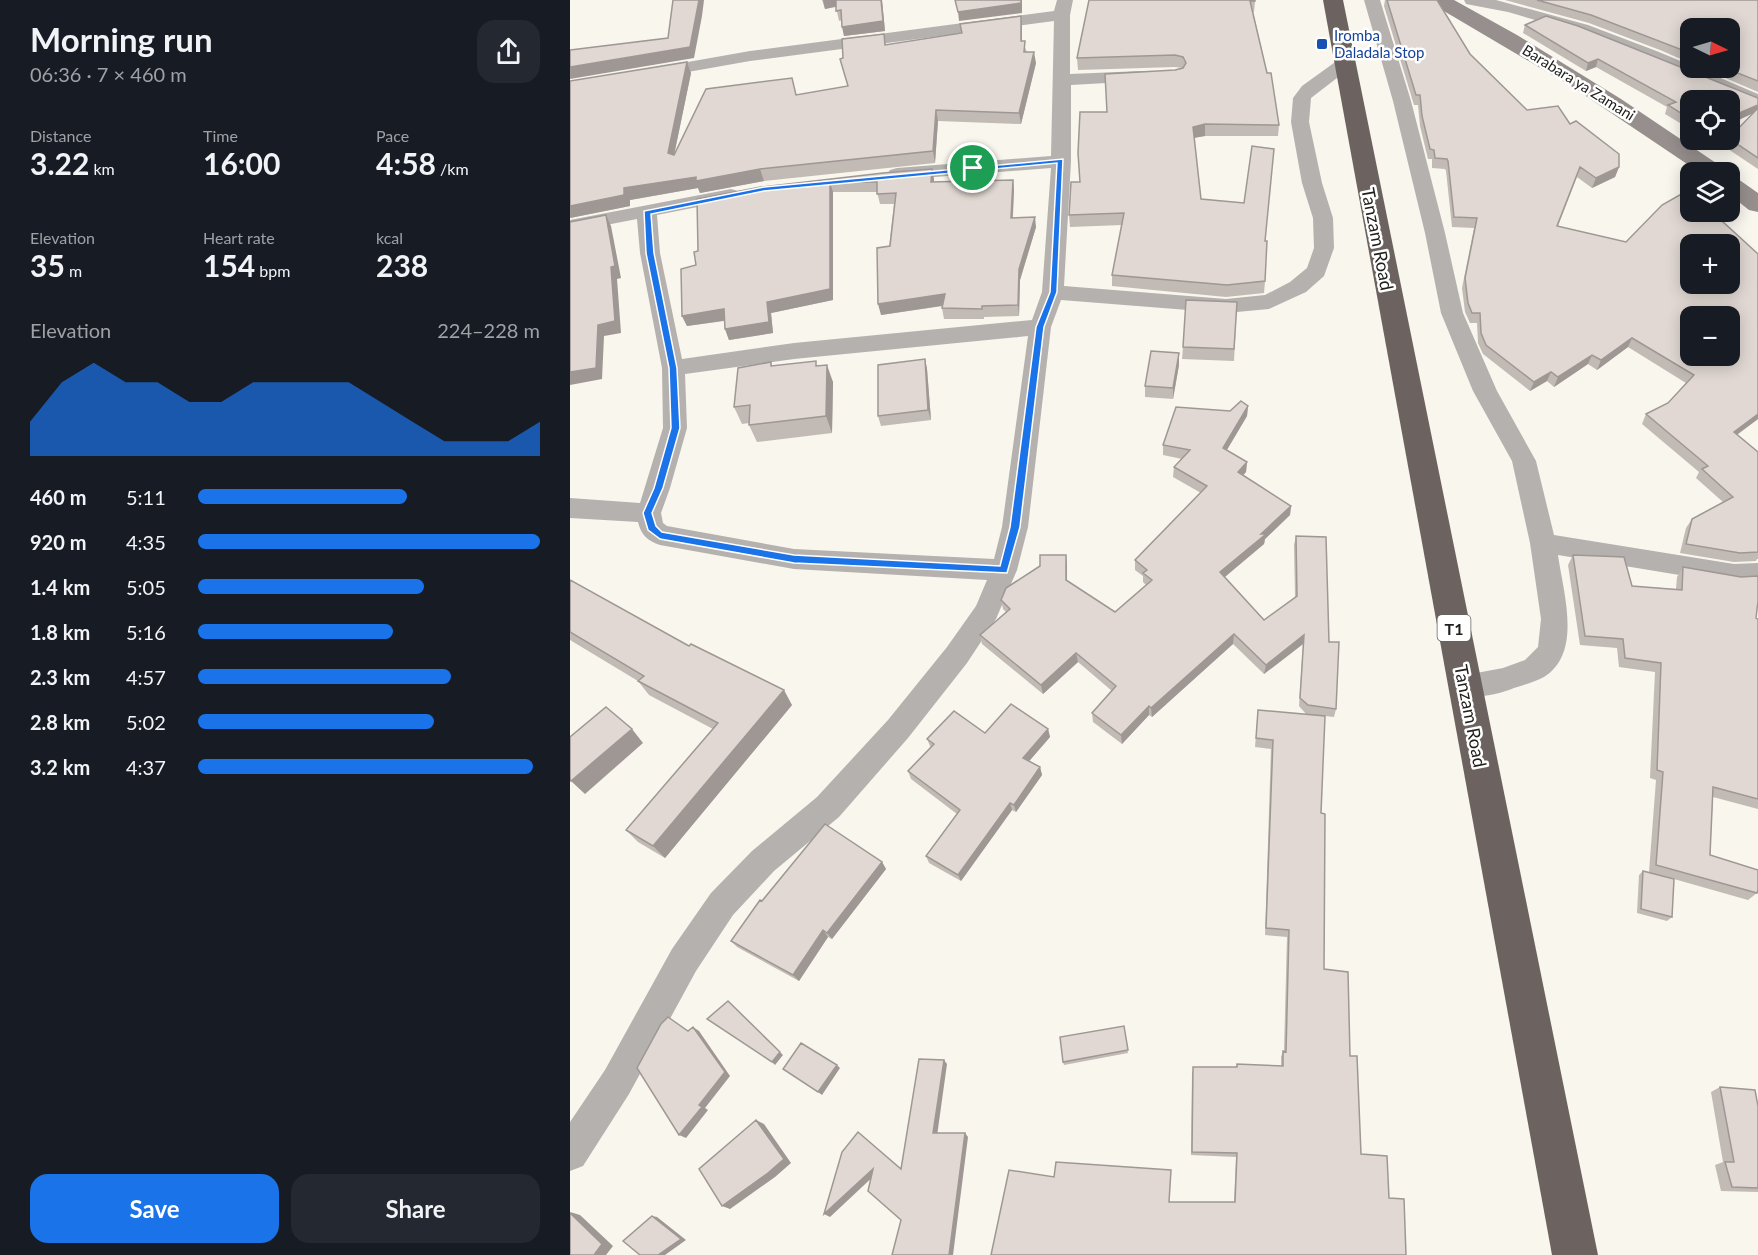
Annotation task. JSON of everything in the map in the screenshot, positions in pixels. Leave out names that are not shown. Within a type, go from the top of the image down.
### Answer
[{"type":"highway","name":"Tanzam Road","points":[[1333,0],[1575,1255]]},
{"type":"street","points":[[1372,0],[1402,101],[1436,233],[1452,313],[1485,391],[1524,461],[1543,543],[1554,619],[1551,652],[1535,668],[1504,680],[1465,685]]},
{"type":"street","name":"Barabara ya Zamani","points":[[1439,0],[1535,53],[1700,162]]},
{"type":"street","points":[[1472,0],[1531,12],[1618,40],[1758,101]]},
{"type":"street","points":[[570,1153],[617,1082],[684,960],[722,904],[763,861],[828,807],[898,729],[957,655],[987,611],[1004,570],[1015,527],[1040,327],[1053,292],[1060,160],[1063,7],[750,56],[635,77]]},
{"type":"street","points":[[1053,292],[1226,306],[1269,302],[1298,287],[1317,272],[1324,248],[1323,218],[1312,183],[1300,122],[1302,98],[1308,90],[1344,64]]},
{"type":"street","points":[[1061,80],[1153,75]]},
{"type":"street","points":[[874,177],[1060,160]]},
{"type":"street","points":[[570,226],[753,191]]},
{"type":"street","points":[[1740,192],[1758,205]]},
{"type":"street","points":[[647,213],[650,253],[673,368],[675,428],[658,488],[648,513],[652,528],[660,535],[794,559],[1004,570]]},
{"type":"street","points":[[673,368],[794,351],[1040,327]]},
{"type":"street","points":[[570,508],[648,513]]},
{"type":"street","points":[[1543,543],[1734,574],[1758,573]]},
{"type":"building","points":[[673,0],[699,0],[690,47],[570,67],[570,50],[668,38]]},
{"type":"building","points":[[836,0],[881,0],[883,21],[842,27],[841,10],[836,11]]},
{"type":"building","points":[[955,0],[1021,0],[1021,3],[958,12]]},
{"type":"building","points":[[1089,0],[1255,0],[1250,1],[1267,73],[1271,73],[1279,125],[1205,124],[1193,127],[1201,199],[1244,203],[1252,146],[1274,149],[1265,241],[1267,241],[1265,281],[1227,285],[1112,275],[1124,213],[1069,215],[1071,182],[1080,182],[1078,153],[1080,112],[1107,112],[1105,74],[1175,70],[1183,68],[1186,63],[1183,57],[1175,55],[1077,58]]},
{"type":"building","points":[[1387,0],[1437,0],[1470,54],[1527,110],[1558,106],[1570,124],[1576,121],[1619,154],[1619,167],[1596,178],[1580,167],[1557,226],[1626,242],[1662,205],[1680,195],[1680,222],[1723,222],[1736,234],[1680,234],[1680,294],[1740,294],[1740,238],[1758,254],[1758,414],[1734,432],[1758,452],[1758,552],[1740,553],[1686,544],[1692,519],[1733,497],[1702,469],[1708,466],[1646,414],[1668,403],[1694,375],[1632,338],[1601,360],[1592,355],[1558,377],[1551,372],[1534,382],[1486,345],[1481,333],[1480,313],[1472,313],[1468,303],[1465,278],[1477,218],[1454,217],[1448,161],[1435,158],[1434,150],[1430,149],[1422,116],[1420,95],[1416,95]]},
{"type":"building","points":[[1537,0],[1758,0],[1758,81],[1740,74],[1740,18],[1680,18],[1680,49],[1591,15]]},
{"type":"building","points":[[1021,16],[1021,41],[1025,41],[1024,52],[1034,52],[1019,113],[936,110],[933,151],[760,169],[696,181],[696,177],[624,188],[624,195],[570,206],[570,81],[687,62],[668,153],[674,155],[706,89],[792,78],[796,95],[848,86],[840,59],[843,58],[842,39],[884,34],[885,45],[962,33],[960,24]]},
{"type":"building","points":[[1546,16],[1578,26],[1680,67],[1680,78],[1708,78],[1738,90],[1680,90],[1680,113],[1668,105],[1676,102],[1598,59],[1588,63],[1525,25]]},
{"type":"building","points":[[1740,91],[1758,98],[1758,105],[1740,113]]},
{"type":"building","points":[[1758,108],[1758,158],[1740,146],[1740,127]]},
{"type":"building","points":[[932,169],[931,182],[1013,180],[1011,218],[1035,217],[1019,269],[1018,305],[982,306],[982,309],[942,308],[945,294],[878,304],[877,248],[890,246],[896,193],[877,194],[877,182],[830,182],[830,289],[767,302],[769,322],[725,329],[724,309],[682,316],[681,269],[696,265],[694,252],[698,251],[697,199],[761,187]]},
{"type":"building","points":[[606,215],[615,266],[611,267],[615,321],[598,325],[596,368],[570,372],[570,222]]},
{"type":"building","points":[[1186,300],[1237,302],[1234,349],[1183,347]]},
{"type":"building","points":[[1151,351],[1179,353],[1173,388],[1145,386]]},
{"type":"building","points":[[925,359],[928,410],[878,416],[878,365]]},
{"type":"building","points":[[816,361],[816,366],[827,365],[826,416],[749,425],[750,405],[734,407],[738,368],[771,362],[771,366]]},
{"type":"building","points":[[1241,401],[1248,406],[1223,448],[1247,462],[1238,472],[1291,506],[1261,534],[1266,534],[1220,572],[1264,620],[1297,596],[1296,536],[1326,537],[1329,642],[1339,642],[1336,709],[1308,705],[1300,698],[1304,635],[1266,665],[1234,634],[1151,708],[1149,706],[1121,735],[1092,713],[1116,686],[1076,653],[1041,685],[980,635],[1010,609],[1001,600],[1006,588],[1040,566],[1040,555],[1066,555],[1066,580],[1115,612],[1152,580],[1143,573],[1147,570],[1135,560],[1207,486],[1174,467],[1190,450],[1163,445],[1176,407],[1230,411]]},
{"type":"building","points":[[1573,555],[1624,557],[1632,586],[1682,590],[1683,567],[1741,577],[1758,576],[1756,618],[1758,619],[1758,799],[1713,787],[1710,855],[1758,870],[1757,893],[1656,865],[1663,772],[1657,770],[1661,663],[1625,658],[1623,639],[1585,636]]},
{"type":"building","points":[[570,580],[689,646],[691,644],[784,690],[653,846],[626,830],[718,723],[638,681],[644,676],[570,632]]},
{"type":"building","points":[[1011,704],[1048,729],[1023,758],[1040,767],[1014,805],[1010,803],[958,875],[926,856],[960,810],[908,771],[934,744],[927,739],[954,711],[985,733]]},
{"type":"building","points":[[606,707],[632,729],[571,781],[570,737]]},
{"type":"building","points":[[1258,710],[1325,716],[1321,813],[1325,814],[1324,969],[1348,972],[1350,1056],[1357,1056],[1361,1154],[1387,1156],[1389,1198],[1404,1199],[1406,1255],[991,1255],[1009,1170],[1054,1177],[1056,1162],[1171,1170],[1169,1202],[1235,1202],[1237,1153],[1192,1152],[1193,1067],[1237,1067],[1237,1064],[1283,1066],[1283,1051],[1286,1052],[1289,930],[1266,928],[1273,740],[1256,738]]},
{"type":"building","points":[[825,824],[882,862],[827,933],[823,930],[793,975],[731,941],[760,900],[762,901]]},
{"type":"building","points":[[1643,871],[1674,879],[1672,917],[1641,909]]},
{"type":"building","points":[[728,1001],[780,1052],[772,1062],[707,1019]]},
{"type":"building","points":[[668,1017],[688,1031],[693,1027],[725,1072],[699,1105],[702,1107],[679,1135],[637,1068],[661,1024]]},
{"type":"building","points":[[1124,1026],[1128,1050],[1063,1062],[1060,1037]]},
{"type":"building","points":[[801,1043],[837,1065],[818,1092],[783,1069]]},
{"type":"building","points":[[919,1059],[944,1060],[933,1133],[965,1133],[949,1255],[892,1255],[901,1220],[868,1191],[873,1169],[824,1214],[842,1152],[858,1132],[901,1169]]},
{"type":"building","points":[[1720,1087],[1755,1090],[1758,1106],[1758,1188],[1732,1187],[1725,1162],[1734,1162]]},
{"type":"building","points":[[756,1120],[784,1159],[722,1206],[699,1169]]},
{"type":"building","points":[[570,1213],[602,1244],[594,1255],[570,1255]]},
{"type":"building","points":[[652,1216],[681,1239],[658,1255],[640,1255],[623,1241]]},
{"type":"place","name":"Iromba Daladala Stop","points":[[1322,44]]},
{"type":"route","points":[[1060,160],[1053,292],[1040,327],[1015,527],[1004,570],[794,559],[660,535],[652,528],[648,513],[658,488],[675,428],[673,368],[650,253],[647,213],[764,189],[885,175],[973,168],[1060,160]]}]
